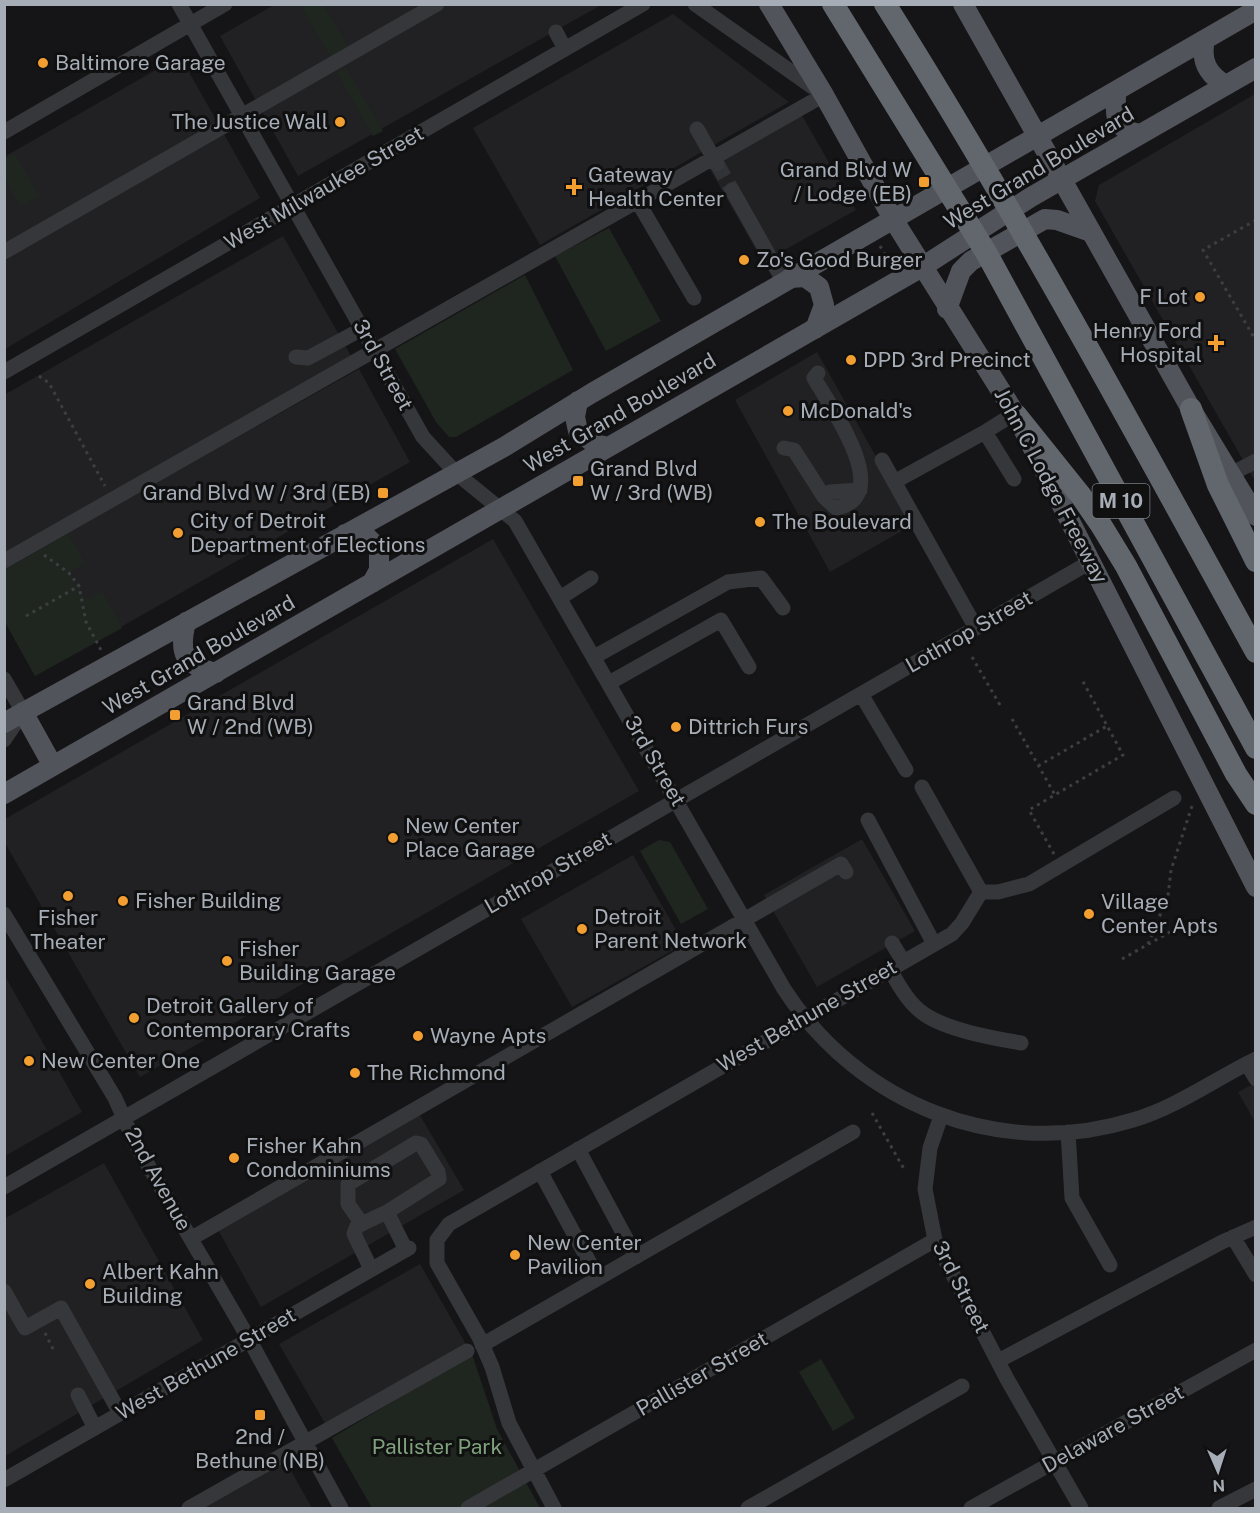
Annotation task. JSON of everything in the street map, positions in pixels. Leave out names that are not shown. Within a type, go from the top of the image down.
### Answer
[{"type":"highway","name":"M 10","points":[[833,4],[987,254],[1256,748]]},
{"type":"highway","name":"M 10","points":[[885,4],[963,128],[1043,265],[1256,652]]},
{"type":"highway","points":[[1191,409],[1218,485],[1256,561]]},
{"type":"highway","points":[[1016,414],[1101,525],[1126,566],[1236,774],[1256,804]]},
{"type":"main road","name":"John C Lodge Freeway","points":[[769,4],[824,95],[892,219],[947,309],[1016,414],[1256,887]]},
{"type":"main road","points":[[963,4],[1191,409],[1231,474],[1252,503]]},
{"type":"main road","name":"West Grand Boulevard","points":[[4,723],[456,473],[1256,10]]},
{"type":"main road","points":[[1205,40],[1202,52],[1204,63],[1210,74],[1226,85]]},
{"type":"main road","name":"West Grand Boulevard","points":[[4,794],[922,267],[1031,197],[1256,68]]},
{"type":"main road","points":[[1116,91],[1116,113],[1119,124],[1124,131],[1142,134]]},
{"type":"main road","points":[[947,309],[961,271],[971,261],[1045,219],[1057,220],[1091,232]]},
{"type":"main road","points":[[787,280],[805,278],[819,287],[824,305],[815,328]]},
{"type":"main road","points":[[578,401],[576,417],[578,431],[595,444],[608,447]]},
{"type":"main road","points":[[345,534],[367,537],[379,549],[379,570],[372,583]]},
{"type":"main road","points":[[186,622],[182,638],[183,653],[190,664],[216,673]]},
{"type":"main road","points":[[22,712],[53,766]]},
{"type":"street","name":"3rd Street","points":[[179,4],[423,437],[456,473],[502,508],[515,521],[677,799],[784,989],[804,1018],[832,1049],[870,1080],[909,1103],[940,1116],[930,1148],[925,1189],[935,1240],[998,1361],[1081,1509]]},
{"type":"street","points":[[4,132],[225,4]]},
{"type":"street","points":[[4,252],[437,4]]},
{"type":"street","name":"West Milwaukee Street","points":[[4,372],[565,49],[619,10],[643,4]]},
{"type":"street","points":[[4,561],[638,202],[715,161],[824,95],[695,4]]},
{"type":"street","points":[[556,32],[565,49]]},
{"type":"street","points":[[697,129],[715,161]]},
{"type":"street","points":[[732,190],[787,280]]},
{"type":"street","points":[[638,202],[693,298]]},
{"type":"street","points":[[296,357],[308,358],[362,328]]},
{"type":"street","points":[[784,448],[794,450],[824,497],[836,507],[848,505],[860,490],[857,452],[814,378],[818,373]]},
{"type":"street","points":[[894,482],[1016,414]]},
{"type":"street","points":[[987,431],[1014,479]]},
{"type":"street","points":[[882,460],[976,628]]},
{"type":"street","points":[[1231,474],[1256,461]]},
{"type":"street","name":"Lothrop Street","points":[[4,1187],[1092,561]]},
{"type":"street","points":[[560,598],[591,578]]},
{"type":"street","points":[[594,657],[668,611],[728,582],[761,578],[783,608]]},
{"type":"street","points":[[609,683],[722,620],[749,667]]},
{"type":"street","points":[[4,679],[22,712],[4,740]]},
{"type":"street","points":[[861,694],[906,770]]},
{"type":"street","points":[[922,787],[981,892],[998,892],[1029,884],[1174,798]]},
{"type":"street","points":[[868,820],[934,944]]},
{"type":"street","points":[[192,1238],[841,864],[846,872]]},
{"type":"street","name":"West Bethune Street","points":[[482,1346],[437,1263],[437,1240],[449,1224],[952,934],[962,923],[981,892]]},
{"type":"street","name":"2nd Avenue","points":[[4,914],[115,1098],[134,1141],[192,1238],[342,1509]]},
{"type":"street","points":[[892,943],[903,961]]},
{"type":"street","points":[[890,970],[907,997],[924,1014],[990,1037],[1022,1042]]},
{"type":"street","points":[[940,1116],[1007,1131],[1068,1132],[1106,1127],[1162,1110],[1251,1062],[1256,1079]]},
{"type":"street","points":[[554,1509],[509,1423],[482,1346],[853,1132]]},
{"type":"street","points":[[1068,1132],[1072,1198],[1110,1265]]},
{"type":"street","points":[[362,1224],[348,1204],[348,1184],[416,1143],[421,1144],[438,1172],[439,1179],[354,1230],[371,1269]]},
{"type":"street","points":[[578,1149],[636,1257]]},
{"type":"street","points":[[540,1171],[598,1278]]},
{"type":"street","name":"West Bethune Street","points":[[4,1480],[407,1249],[387,1212]]},
{"type":"street","points":[[998,1361],[1256,1227]]},
{"type":"street","points":[[1233,1237],[1256,1275]]},
{"type":"street","name":"Pallister Street","points":[[468,1509],[935,1240]]},
{"type":"street","points":[[4,1291],[25,1328],[61,1308],[120,1413]]},
{"type":"street","name":"Delaware Street","points":[[971,1509],[1256,1350]]},
{"type":"street","points":[[189,1509],[466,1351]]},
{"type":"street","points":[[748,1509],[962,1386]]},
{"type":"street","points":[[78,1395],[95,1428]]},
{"type":"street","points":[[1219,1509],[1256,1489]]},
{"type":"path","points":[[1256,220],[1203,250],[1256,341]]},
{"type":"path","points":[[879,244],[891,265]]},
{"type":"path","points":[[39,376],[49,383],[113,500]]},
{"type":"path","points":[[25,549],[38,551],[69,573],[79,586],[86,622],[109,664]]},
{"type":"path","points":[[26,616],[79,586]]},
{"type":"path","points":[[972,657],[1000,705]]},
{"type":"path","points":[[1054,856],[1029,810],[1123,755],[1081,678]]},
{"type":"path","points":[[1012,719],[1055,795]]},
{"type":"path","points":[[1038,766],[1107,726]]},
{"type":"path","points":[[1148,944],[1168,896],[1171,870],[1194,803]]},
{"type":"path","points":[[1122,959],[1186,923]]},
{"type":"path","points":[[872,1113],[904,1169]]},
{"type":"path","points":[[38,1321],[55,1353]]},
{"type":"shaded area","points":[[274,5],[601,5],[298,176],[220,36]]},
{"type":"shaded area","name":"Gateway Health Center","points":[[673,14],[789,102],[540,245],[473,128]]},
{"type":"shaded area","points":[[180,56],[260,198],[5,349],[4,157]]},
{"type":"shaded area","name":"Henry Ford Hospital","points":[[1255,94],[1255,481],[1095,201],[1099,185]]},
{"type":"shaded area","name":"Gateway Health Center","points":[[800,112],[856,210],[763,262],[707,164]]},
{"type":"shaded area","points":[[283,236],[351,356],[5,552],[4,395]]},
{"type":"shaded area","points":[[817,352],[914,524],[830,572],[735,400]]},
{"type":"shaded area","points":[[359,369],[410,462],[35,676],[5,622],[4,568]]},
{"type":"shaded area","points":[[493,539],[639,791],[140,1077],[5,843],[5,819]]},
{"type":"shaded area","points":[[862,839],[915,931],[817,987],[764,895]]},
{"type":"shaded area","points":[[633,855],[684,944],[572,1007],[521,919]]},
{"type":"shaded area","name":"New Center One","points":[[5,976],[82,1112],[4,1156]]},
{"type":"shaded area","points":[[1255,1083],[1255,1122],[1238,1092]]},
{"type":"shaded area","points":[[418,1112],[464,1190],[261,1307],[217,1228]]},
{"type":"shaded area","name":"Albert Kahn Building","points":[[104,1163],[203,1340],[5,1456],[4,1219]]},
{"type":"shaded area","points":[[420,1264],[467,1346],[326,1425],[279,1344]]},
{"type":"shaded area","points":[[286,1462],[312,1508],[204,1508]]},
{"type":"green space","points":[[300,5],[323,5],[349,48],[331,58]]},
{"type":"green space","points":[[346,68],[383,131],[373,136],[337,73]]},
{"type":"green space","points":[[15,154],[39,196],[20,206],[5,178],[5,159]]},
{"type":"green space","points":[[609,228],[661,321],[606,351],[555,256]]},
{"type":"green space","points":[[525,275],[573,370],[456,437],[449,437],[436,422],[395,349]]},
{"type":"green space","points":[[68,534],[85,563],[70,572],[86,600],[102,591],[122,628],[35,676],[5,622],[5,570]]},
{"type":"green space","points":[[659,840],[670,842],[708,909],[681,924],[640,851]]},
{"type":"green space","name":"Pallister Park","points":[[472,1354],[497,1429],[540,1508],[372,1508],[332,1438]]},
{"type":"green space","points":[[821,1359],[855,1418],[833,1431],[799,1372]]},
{"type":"tunnel","points":[[717,164],[732,190]]},
{"type":"place","name":"Baltimore Garage","points":[[43,63]]},
{"type":"place","name":"The Justice Wall","points":[[340,122]]},
{"type":"place","name":"Grand Blvd W / Lodge (EB)","points":[[924,182]]},
{"type":"place","name":"Gateway Health Center","points":[[574,187]]},
{"type":"place","name":"Zo's Good Burger","points":[[744,260]]},
{"type":"place","name":"F Lot","points":[[1200,297]]},
{"type":"place","name":"Henry Ford Hospital","points":[[1216,343]]},
{"type":"place","name":"DPD 3rd Precinct","points":[[851,360]]},
{"type":"place","name":"McDonald's","points":[[788,411]]},
{"type":"place","name":"Grand Blvd W / 3rd (WB)","points":[[578,481]]},
{"type":"place","name":"Grand Blvd W / 3rd (EB)","points":[[383,493]]},
{"type":"place","name":"The Boulevard","points":[[760,522]]},
{"type":"place","name":"City of Detroit Department of Elections","points":[[178,533]]},
{"type":"place","name":"Grand Blvd W / 2nd (WB)","points":[[175,715]]},
{"type":"place","name":"Dittrich Furs","points":[[676,727]]},
{"type":"place","name":"New Center Place Garage","points":[[393,838]]},
{"type":"place","name":"Fisher Theater","points":[[68,896]]},
{"type":"place","name":"Fisher Building","points":[[123,901]]},
{"type":"place","name":"Village Center Apts","points":[[1089,914]]},
{"type":"place","name":"Detroit Parent Network","points":[[582,929]]},
{"type":"place","name":"Fisher Building Garage","points":[[227,961]]},
{"type":"place","name":"Detroit Gallery of Contemporary Crafts","points":[[134,1018]]},
{"type":"place","name":"Wayne Apts","points":[[418,1036]]},
{"type":"place","name":"New Center One","points":[[29,1061]]},
{"type":"place","name":"The Richmond","points":[[355,1073]]},
{"type":"place","name":"Fisher Kahn Condominiums","points":[[234,1158]]},
{"type":"place","name":"New Center Pavilion","points":[[515,1255]]},
{"type":"place","name":"Albert Kahn Building","points":[[90,1284]]},
{"type":"place","name":"2nd / Bethune (NB)","points":[[260,1415]]}]
